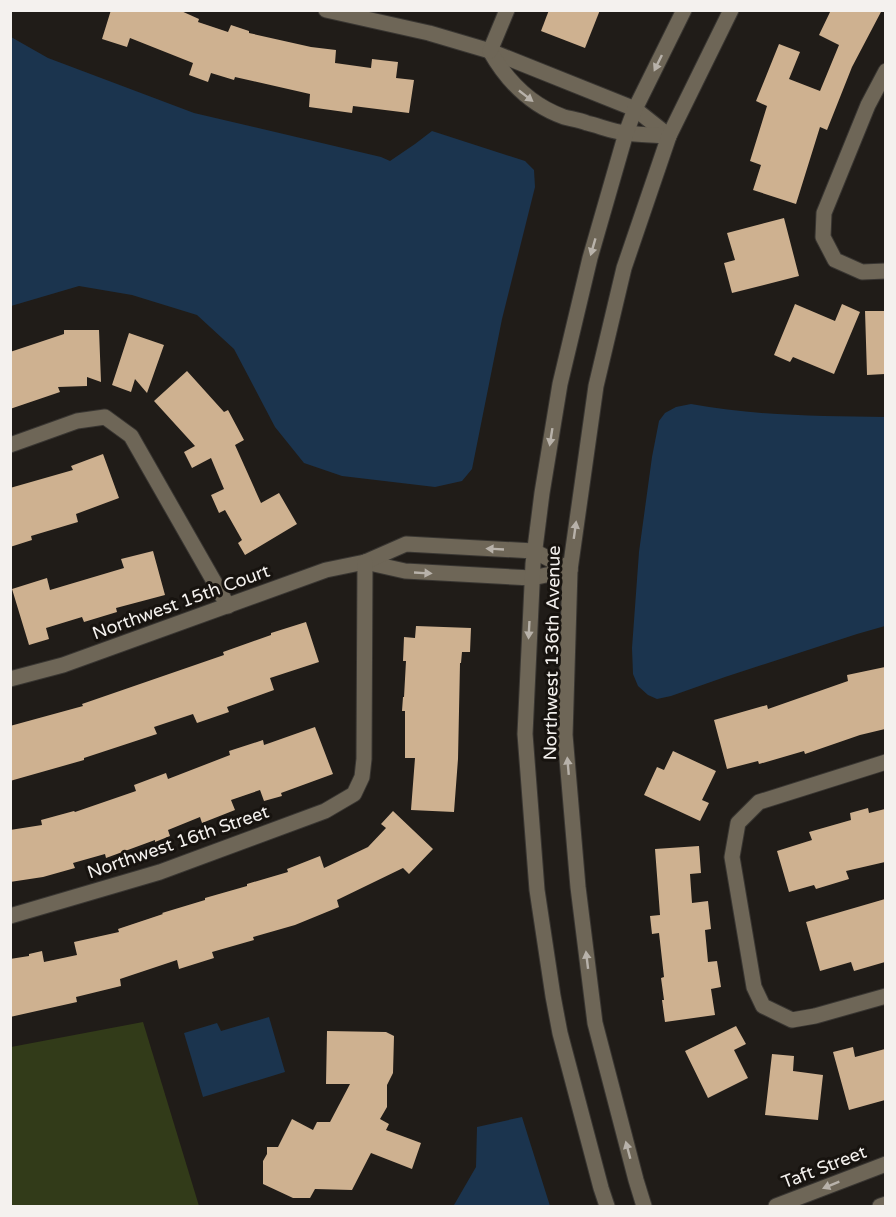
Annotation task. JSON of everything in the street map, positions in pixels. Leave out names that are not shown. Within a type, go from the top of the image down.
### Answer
[{"type":"street","points":[[326,10],[429,33],[490,51],[635,108],[669,136]]},
{"type":"street","points":[[490,51],[507,10]]},
{"type":"street","name":"Northwest 136th Avenue","points":[[607,1206],[560,1033],[537,890],[525,734],[532,578],[542,492],[560,384],[590,258],[635,108],[684,10]]},
{"type":"street","name":"Northwest 136th Avenue","points":[[644,1206],[595,1023],[578,887],[565,735],[570,570],[596,386],[624,268],[669,136],[730,10]]},
{"type":"street","points":[[490,51],[508,79],[534,102],[549,110],[564,117],[626,133],[669,136]]},
{"type":"street","points":[[885,71],[868,105],[824,213],[823,237],[835,260],[862,272],[885,271]]},
{"type":"street","points":[[10,445],[76,421],[105,417],[131,436],[228,606]]},
{"type":"street","name":"Northwest 15th Court","points":[[10,679],[63,665],[326,570],[365,562],[406,544],[534,551],[570,570]]},
{"type":"street","name":"Northwest 15th Court","points":[[365,562],[405,571],[532,578],[570,570]]},
{"type":"street","name":"Northwest 16th Street","points":[[10,916],[160,872],[325,811],[354,794],[362,777],[364,759],[365,562]]},
{"type":"street","points":[[885,762],[759,802],[738,823],[732,857],[754,987],[763,1006],[792,1020],[815,1016],[885,996]]},
{"type":"street","name":"Taft Street","points":[[776,1206],[885,1164]]},
{"type":"street","points":[[880,1206],[885,1204]]},
{"type":"green space","points":[[143,1022],[199,1206],[11,1206],[11,1047]]},
{"type":"water","points":[[11,37],[48,58],[194,113],[390,161],[432,131],[525,161],[534,170],[535,187],[502,319],[472,469],[462,481],[435,487],[342,476],[304,463],[275,427],[234,349],[197,315],[132,295],[79,286],[11,306]]},
{"type":"water","points":[[691,404],[764,413],[885,417],[885,626],[657,699],[638,686],[633,674],[632,648],[639,552],[659,421],[665,413],[676,407]]},
{"type":"water","points":[[269,1017],[285,1072],[203,1097],[184,1033],[217,1023],[221,1031]]},
{"type":"water","points":[[522,1117],[550,1206],[450,1206],[454,1205],[476,1167],[477,1127]]},
{"type":"building","points":[[111,10],[179,10],[199,19],[198,22],[228,32],[231,25],[249,31],[249,33],[311,47],[336,50],[335,63],[371,68],[372,59],[398,62],[396,78],[414,80],[409,113],[353,106],[352,113],[309,107],[310,94],[235,77],[234,80],[211,73],[208,82],[189,75],[193,63],[130,38],[127,47],[102,39]]},
{"type":"building","points":[[549,10],[600,10],[585,48],[541,31]]},
{"type":"building","points":[[831,10],[882,10],[852,67],[827,130],[820,127],[796,204],[753,190],[761,165],[750,161],[767,106],[756,101],[779,44],[800,52],[789,79],[820,91],[839,45],[819,35]]},
{"type":"building","points":[[784,218],[799,276],[732,293],[724,263],[735,260],[727,233]]},
{"type":"building","points":[[795,304],[835,321],[842,304],[860,312],[834,374],[793,357],[790,362],[774,355]]},
{"type":"building","points":[[865,311],[885,311],[885,374],[867,375]]},
{"type":"building","points":[[64,330],[99,330],[101,382],[87,377],[87,386],[58,387],[60,392],[10,409],[10,352],[64,334]]},
{"type":"building","points":[[129,333],[164,345],[147,393],[135,379],[131,392],[112,385]]},
{"type":"building","points":[[187,371],[224,412],[228,410],[244,440],[235,445],[261,503],[279,493],[297,524],[245,555],[238,543],[242,540],[225,510],[219,513],[211,495],[224,489],[211,458],[192,468],[184,452],[195,446],[154,401]]},
{"type":"building","points":[[103,454],[119,498],[76,514],[78,522],[31,536],[32,540],[10,547],[10,488],[73,470],[71,466]]},
{"type":"building","points":[[153,551],[165,595],[116,608],[117,612],[84,622],[82,617],[46,628],[49,639],[29,645],[12,589],[47,578],[50,590],[124,568],[121,559]]},
{"type":"building","points":[[306,622],[319,662],[270,678],[274,690],[227,707],[229,712],[197,723],[193,714],[154,727],[157,734],[84,758],[84,760],[10,781],[10,726],[83,706],[82,704],[224,655],[223,652]]},
{"type":"building","points":[[416,626],[471,628],[470,652],[462,652],[460,663],[458,759],[454,812],[411,810],[415,758],[405,758],[405,711],[402,711],[406,661],[403,661],[404,637],[415,638]]},
{"type":"building","points":[[885,667],[885,729],[805,754],[804,751],[759,764],[758,761],[727,769],[714,720],[767,705],[768,709],[848,681],[847,675]]},
{"type":"building","points":[[315,727],[333,774],[281,793],[282,796],[264,801],[260,790],[231,800],[235,810],[202,823],[200,817],[168,830],[170,836],[155,842],[155,840],[106,858],[105,854],[73,863],[75,868],[43,877],[10,882],[10,830],[42,825],[41,820],[75,812],[136,791],[134,785],[166,773],[168,779],[230,755],[229,751],[263,740],[264,745]]},
{"type":"building","points":[[673,751],[716,771],[702,800],[709,803],[700,821],[644,795],[657,767],[664,770]]},
{"type":"building","points":[[868,808],[869,813],[885,809],[885,862],[846,871],[849,879],[816,889],[814,885],[789,892],[777,851],[812,840],[809,832],[851,820],[850,813]]},
{"type":"building","points":[[393,811],[433,849],[409,874],[403,868],[337,900],[339,907],[295,925],[253,937],[254,940],[212,952],[214,958],[179,969],[177,960],[120,979],[121,986],[76,997],[77,1002],[10,1017],[10,959],[42,951],[44,962],[77,955],[74,942],[119,932],[118,929],[162,913],[288,872],[287,869],[320,856],[324,868],[368,847],[386,828],[381,824]]},
{"type":"building","points":[[699,846],[701,873],[690,874],[692,903],[708,901],[711,929],[705,930],[708,962],[717,961],[721,987],[711,989],[715,1015],[665,1022],[661,978],[664,977],[659,933],[652,934],[650,916],[660,915],[655,849]]},
{"type":"building","points":[[885,899],[885,962],[854,971],[851,962],[820,971],[806,922]]},
{"type":"building","points":[[736,1026],[746,1044],[734,1050],[748,1078],[708,1098],[685,1051]]},
{"type":"building","points":[[327,1031],[386,1032],[394,1036],[393,1073],[387,1085],[387,1107],[380,1119],[389,1124],[386,1130],[421,1143],[412,1169],[371,1153],[352,1190],[315,1189],[310,1198],[293,1198],[263,1184],[263,1161],[267,1154],[267,1147],[278,1147],[292,1119],[313,1130],[317,1122],[330,1122],[350,1084],[326,1084]]},
{"type":"building","points":[[853,1047],[855,1057],[885,1049],[885,1100],[849,1110],[833,1052]]},
{"type":"building","points":[[772,1054],[794,1056],[793,1071],[823,1075],[818,1120],[765,1115]]}]
